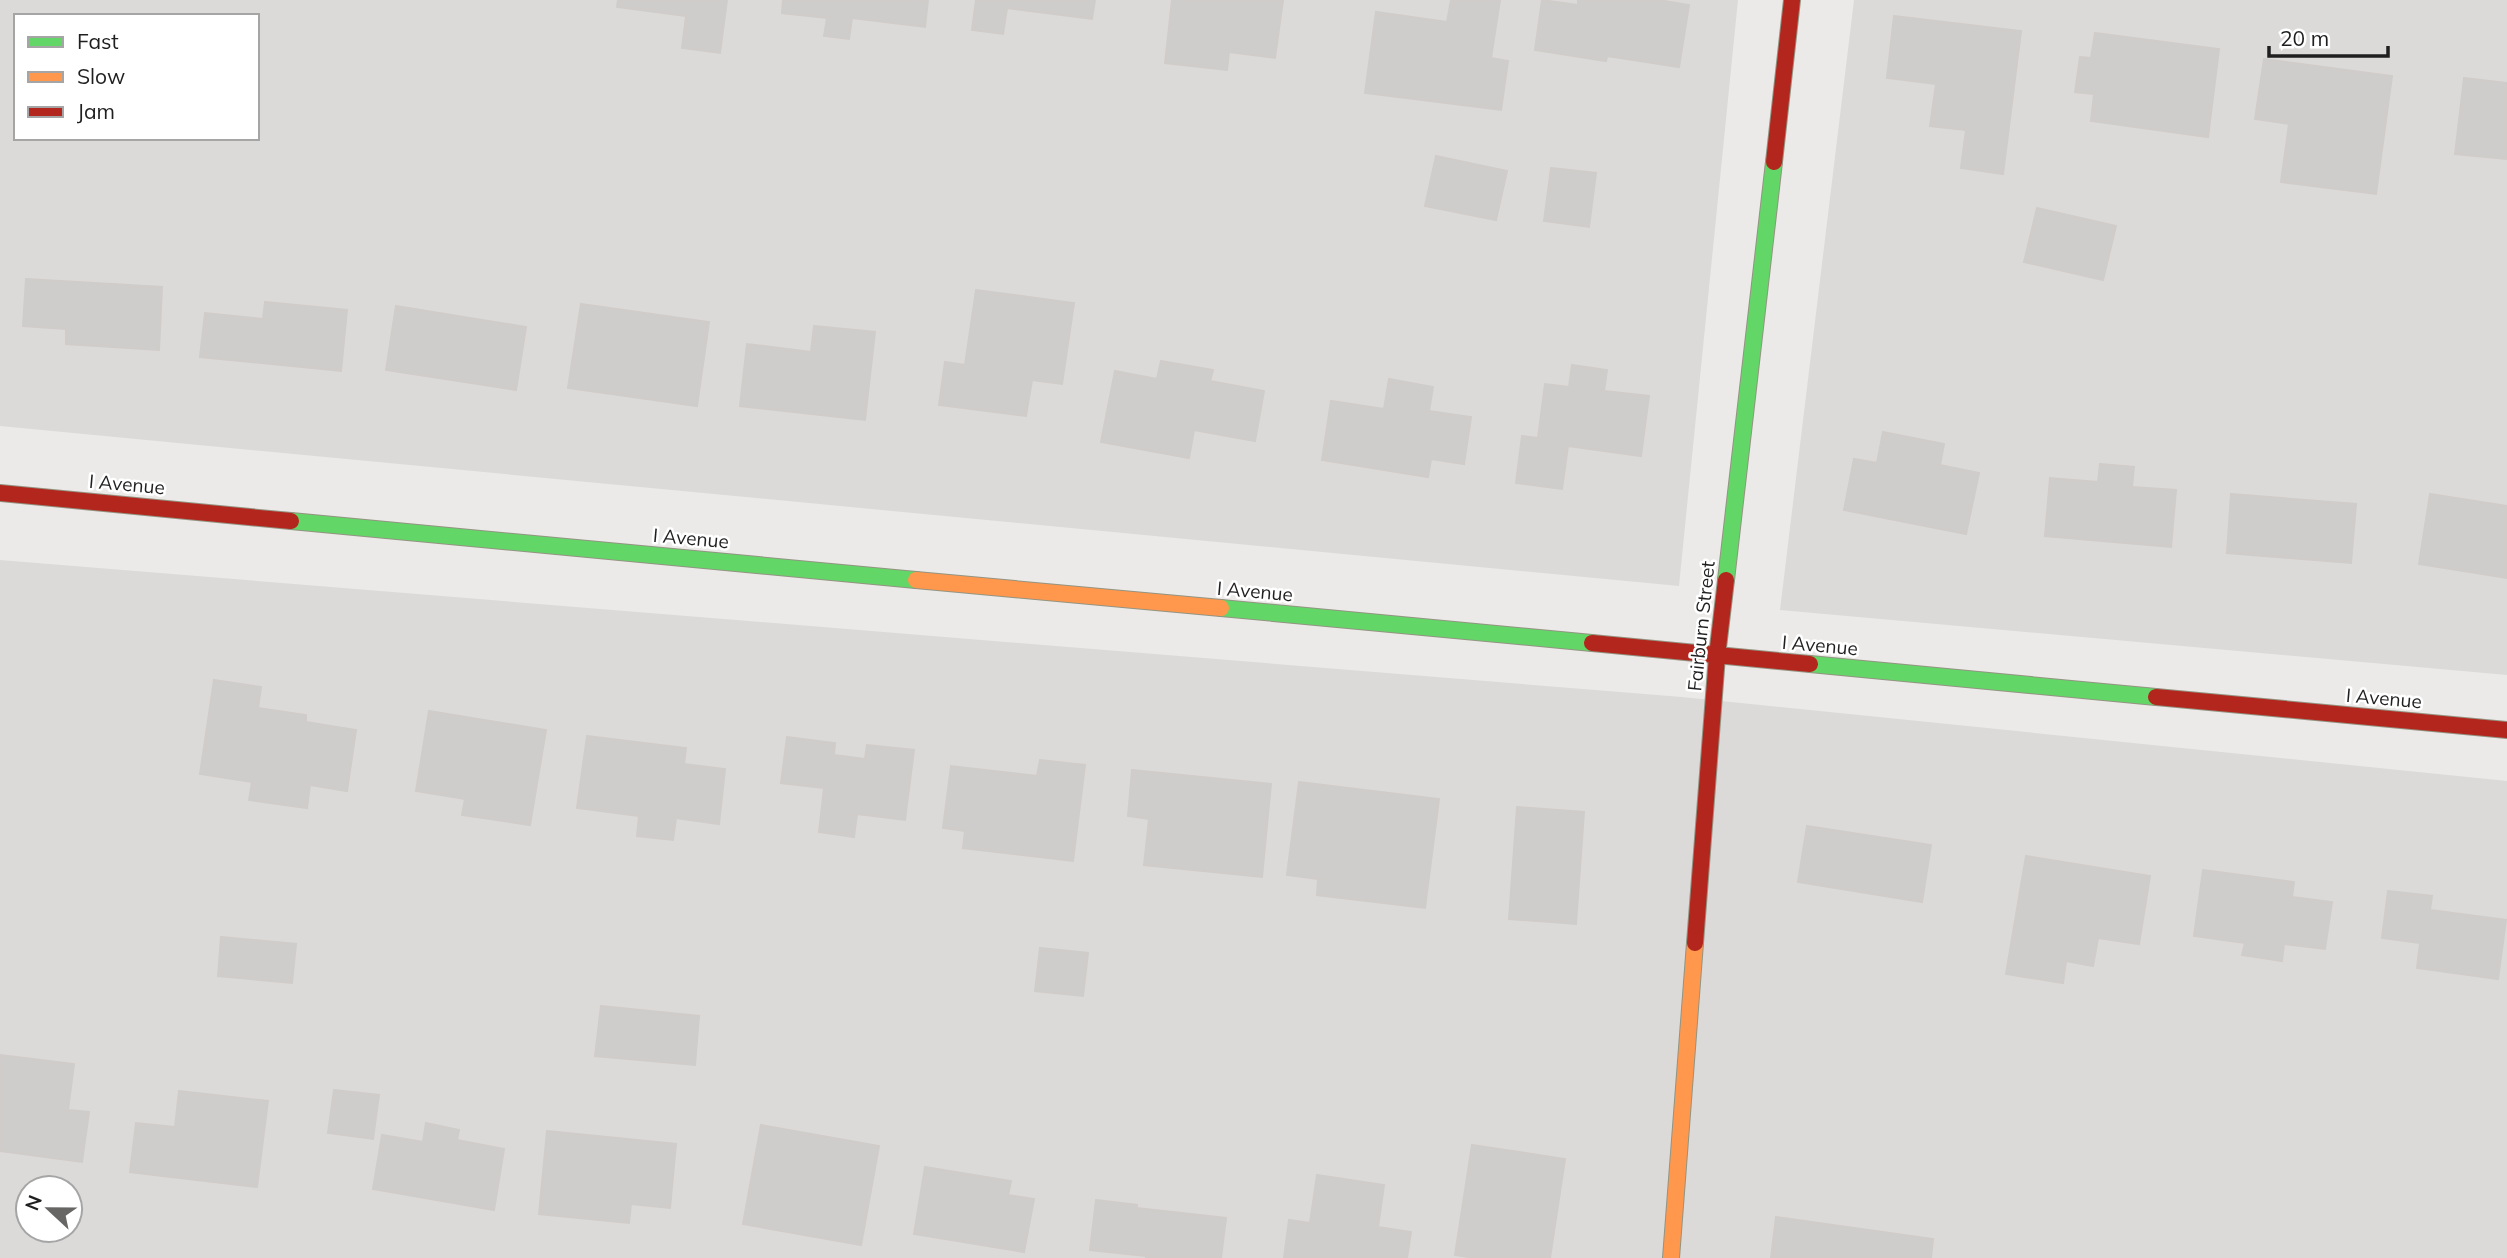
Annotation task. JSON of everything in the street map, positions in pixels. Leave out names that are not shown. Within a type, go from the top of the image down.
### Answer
[{"type":"main road","name":"Fairburn Street","points":[[1671,1258],[1717,656],[1792,0]]},
{"type":"main road","name":"I Avenue","points":[[0,493],[2507,730]]},
{"type":"shaded area","points":[[0,0],[1738,0],[1679,586],[0,426]]},
{"type":"shaded area","points":[[1854,0],[2507,0],[2507,675],[1780,610]]},
{"type":"shaded area","points":[[0,560],[1682,697],[2507,781],[2507,1258],[0,1258]]},
{"type":"building","points":[[618,0],[727,0],[720,53],[682,48],[686,16],[617,7]]},
{"type":"building","points":[[783,0],[928,0],[925,27],[852,18],[849,39],[824,36],[827,18],[782,13]]},
{"type":"building","points":[[976,0],[1095,0],[1092,19],[1007,8],[1003,34],[972,30]]},
{"type":"building","points":[[1172,0],[1283,0],[1275,58],[1229,52],[1227,70],[1165,63]]},
{"type":"building","points":[[1451,0],[1500,0],[1491,58],[1508,61],[1501,110],[1365,93],[1376,12],[1447,22]]},
{"type":"building","points":[[1542,0],[1578,5],[1578,0],[1658,0],[1689,5],[1679,67],[1607,56],[1606,61],[1535,50]]},
{"type":"building","points":[[1894,16],[2021,31],[2003,174],[1961,168],[1966,130],[1930,126],[1936,84],[1887,78]]},
{"type":"building","points":[[2095,33],[2219,49],[2208,137],[2091,121],[2094,94],[2075,92],[2080,57],[2091,58]]},
{"type":"building","points":[[2264,59],[2392,76],[2376,194],[2281,182],[2289,124],[2255,119]]},
{"type":"building","points":[[2464,78],[2507,83],[2507,159],[2455,154]]},
{"type":"building","points":[[1436,156],[1507,171],[1496,220],[1425,206]]},
{"type":"building","points":[[1551,168],[1596,173],[1589,227],[1544,221]]},
{"type":"building","points":[[2037,208],[2116,226],[2103,280],[2024,262]]},
{"type":"building","points":[[26,279],[162,287],[159,350],[66,344],[66,329],[23,326]]},
{"type":"building","points":[[976,290],[1074,303],[1062,384],[1032,380],[1026,416],[939,405],[945,362],[965,365]]},
{"type":"building","points":[[265,302],[347,310],[341,371],[200,357],[205,313],[263,319]]},
{"type":"building","points":[[581,304],[709,322],[697,406],[568,388]]},
{"type":"building","points":[[396,306],[526,327],[516,390],[386,370]]},
{"type":"building","points":[[814,326],[875,332],[865,420],[740,406],[747,344],[811,352]]},
{"type":"building","points":[[1161,361],[1213,370],[1210,381],[1264,391],[1255,441],[1194,430],[1189,458],[1101,442],[1115,371],[1157,379]]},
{"type":"building","points":[[1572,365],[1607,370],[1604,391],[1649,396],[1641,456],[1568,446],[1562,489],[1516,483],[1522,436],[1538,438],[1545,384],[1569,387]]},
{"type":"building","points":[[1389,379],[1433,387],[1429,411],[1471,417],[1464,464],[1431,459],[1428,477],[1322,460],[1331,401],[1384,409]]},
{"type":"building","points":[[1883,432],[1944,444],[1940,465],[1979,473],[1966,534],[1844,510],[1854,459],[1877,463]]},
{"type":"building","points":[[2100,464],[2134,467],[2132,487],[2176,490],[2171,547],[2045,536],[2050,478],[2098,482]]},
{"type":"building","points":[[2231,494],[2356,504],[2351,563],[2227,553]]},
{"type":"building","points":[[2430,494],[2507,506],[2507,578],[2419,564]]},
{"type":"building","points":[[214,680],[261,687],[258,708],[306,715],[306,722],[356,730],[347,791],[310,785],[307,808],[249,800],[252,782],[200,774]]},
{"type":"building","points":[[429,711],[546,730],[530,825],[462,815],[465,799],[416,791]]},
{"type":"building","points":[[587,736],[686,748],[684,764],[725,769],[719,824],[676,818],[673,840],[637,836],[639,816],[577,808]]},
{"type":"building","points":[[787,737],[835,743],[834,755],[865,759],[867,745],[914,750],[905,820],[857,814],[854,837],[819,832],[824,788],[781,783]]},
{"type":"building","points":[[1040,760],[1085,765],[1073,861],[963,848],[965,831],[943,828],[951,766],[1037,776]]},
{"type":"building","points":[[1132,770],[1271,784],[1262,877],[1144,865],[1149,819],[1128,816]]},
{"type":"building","points":[[1299,782],[1439,799],[1425,908],[1317,895],[1318,879],[1287,875]]},
{"type":"building","points":[[1517,807],[1584,812],[1576,924],[1509,919]]},
{"type":"building","points":[[1807,826],[1931,845],[1922,902],[1798,882]]},
{"type":"building","points":[[2026,856],[2150,876],[2139,944],[2098,938],[2093,966],[2066,961],[2063,983],[2006,974]]},
{"type":"building","points":[[2203,870],[2294,882],[2292,897],[2332,902],[2325,949],[2284,944],[2282,961],[2242,955],[2245,943],[2194,936]]},
{"type":"building","points":[[2388,891],[2432,896],[2430,910],[2506,920],[2498,979],[2417,968],[2420,943],[2382,938]]},
{"type":"building","points":[[221,937],[296,944],[292,983],[218,976]]},
{"type":"building","points":[[1040,948],[1088,953],[1083,996],[1035,991]]},
{"type":"building","points":[[601,1006],[699,1016],[695,1065],[595,1056]]},
{"type":"building","points":[[0,1055],[74,1064],[68,1110],[89,1112],[82,1162],[0,1151]]},
{"type":"building","points":[[334,1090],[379,1095],[373,1139],[328,1133]]},
{"type":"building","points":[[179,1091],[268,1101],[257,1187],[130,1172],[136,1123],[175,1127]]},
{"type":"building","points":[[426,1123],[459,1130],[457,1140],[504,1149],[494,1210],[373,1189],[382,1135],[423,1142]]},
{"type":"building","points":[[761,1125],[879,1146],[861,1245],[743,1224]]},
{"type":"building","points":[[547,1131],[676,1144],[670,1208],[631,1204],[629,1223],[539,1214]]},
{"type":"building","points":[[1472,1145],[1565,1159],[1550,1258],[1475,1258],[1455,1255]]},
{"type":"building","points":[[925,1167],[1011,1181],[1008,1195],[1034,1199],[1024,1252],[914,1234]]},
{"type":"building","points":[[1317,1175],[1384,1185],[1378,1227],[1411,1232],[1407,1258],[1284,1258],[1289,1220],[1310,1223]]},
{"type":"building","points":[[1096,1200],[1137,1205],[1137,1208],[1226,1218],[1221,1258],[1146,1258],[1090,1250]]},
{"type":"building","points":[[1776,1217],[1933,1239],[1931,1258],[1771,1258]]},
{"type":"traffic: fast","points":[[1726,580],[1774,162]]},
{"type":"traffic: fast","points":[[291,521],[916,580]]},
{"type":"traffic: fast","points":[[1221,608],[1592,643]]},
{"type":"traffic: fast","points":[[1810,664],[2156,697]]},
{"type":"traffic: slow","points":[[916,580],[1221,608]]},
{"type":"traffic: slow","points":[[1671,1258],[1695,943]]},
{"type":"traffic: jam","points":[[1774,162],[1792,0]]},
{"type":"traffic: jam","points":[[0,493],[291,521]]},
{"type":"traffic: jam","points":[[1695,943],[1717,656],[1726,580]]},
{"type":"traffic: jam","points":[[1592,643],[1810,664]]},
{"type":"traffic: jam","points":[[2156,697],[2507,730]]}]
